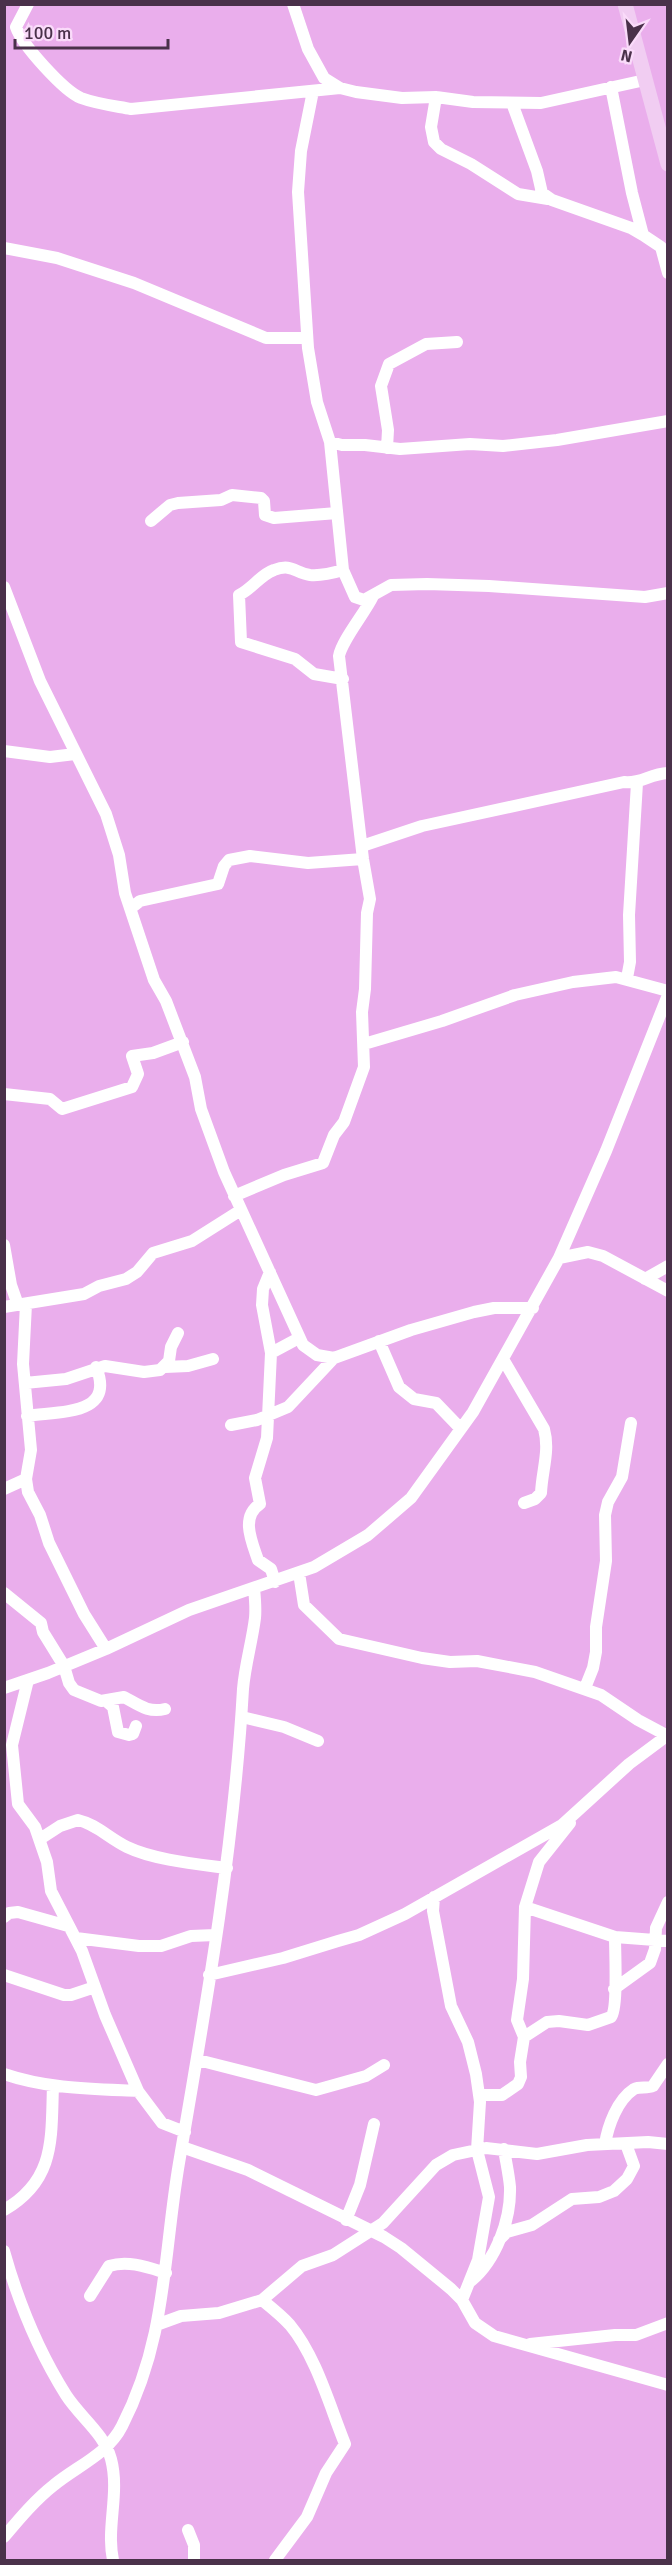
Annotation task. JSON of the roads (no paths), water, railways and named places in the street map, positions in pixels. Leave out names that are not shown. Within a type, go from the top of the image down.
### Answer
[{"type":"main road","points":[[625,4],[645,80],[663,129],[668,164]]},
{"type":"street","points":[[293,4],[316,66],[324,78],[340,88]]},
{"type":"street","points":[[27,5],[16,27],[19,37],[50,73],[79,97],[131,109],[340,88],[376,96],[436,97],[512,104],[541,103],[645,80]]},
{"type":"street","points":[[611,87],[632,193],[643,235]]},
{"type":"street","points":[[313,91],[302,151],[298,192],[307,338],[317,402],[330,442],[344,570],[355,597],[364,600],[391,585],[427,584],[645,597],[668,593]]},
{"type":"street","points":[[436,97],[431,127],[434,141],[441,149],[471,164],[518,194],[552,200],[631,228],[660,247],[668,273]]},
{"type":"street","points":[[512,104],[537,171],[542,194],[552,200]]},
{"type":"street","points":[[4,248],[57,258],[134,283],[266,338],[307,338]]},
{"type":"street","points":[[387,448],[388,430],[381,386],[389,364],[426,344],[457,342]]},
{"type":"street","points":[[330,442],[342,446],[365,444],[387,448],[470,444],[503,446],[557,440],[668,420]]},
{"type":"street","points":[[151,521],[170,506],[202,500],[221,500],[232,495],[261,498],[264,501],[265,515],[274,518],[337,513]]},
{"type":"street","points":[[343,679],[314,674],[296,659],[241,642],[239,596],[252,589],[262,576],[273,570],[288,567],[309,575],[344,570]]},
{"type":"street","points":[[4,587],[40,681],[102,805],[114,837],[126,893],[154,980],[166,1000],[183,1042],[195,1077],[201,1109],[234,1196],[303,1345],[317,1355],[334,1358]]},
{"type":"street","points":[[234,1196],[284,1175],[323,1163],[334,1135],[344,1122],[361,1076],[364,1044],[362,1012],[367,913],[370,899],[347,737],[343,679],[339,663],[340,649],[373,596]]},
{"type":"street","points":[[4,751],[50,757],[75,754]]},
{"type":"street","points":[[131,908],[140,901],[218,884],[224,866],[229,860],[250,856],[308,863],[363,852],[422,826],[624,782],[637,783],[653,774],[668,773]]},
{"type":"street","points":[[627,978],[630,962],[629,915],[637,783]]},
{"type":"street","points":[[4,1688],[106,1649],[189,1610],[299,1573],[351,1546],[396,1513],[427,1478],[461,1429],[559,1258],[606,1151],[668,993],[627,978],[604,977],[573,981],[515,995],[364,1044]]},
{"type":"street","points":[[4,1094],[50,1099],[62,1109],[82,1104],[132,1087],[138,1074],[132,1056],[153,1053],[183,1042]]},
{"type":"street","points":[[4,1307],[84,1294],[99,1286],[126,1279],[137,1272],[153,1252],[192,1241],[241,1210]]},
{"type":"street","points":[[4,1245],[11,1285],[22,1304],[30,1450],[26,1479],[28,1492],[40,1515],[49,1543],[84,1614],[106,1649]]},
{"type":"street","points":[[559,1258],[574,1253],[596,1254],[668,1291]]},
{"type":"street","points":[[645,1279],[668,1266]]},
{"type":"street","points":[[270,1272],[263,1290],[262,1305],[271,1353],[267,1438],[255,1478],[260,1504],[248,1522],[258,1560],[271,1569],[275,1582]]},
{"type":"street","points":[[231,1425],[268,1415],[293,1403],[334,1358],[379,1341],[474,1312],[494,1308],[532,1308]]},
{"type":"street","points":[[165,1367],[169,1362],[171,1347],[178,1333]]},
{"type":"street","points":[[271,1353],[299,1338]]},
{"type":"street","points":[[379,1341],[399,1387],[414,1399],[436,1403],[461,1429]]},
{"type":"street","points":[[25,1383],[57,1381],[96,1367],[105,1366],[118,1370],[151,1372],[165,1367],[188,1366],[213,1359]]},
{"type":"street","points":[[503,1359],[547,1437],[547,1458],[542,1470],[541,1493],[535,1499],[524,1503]]},
{"type":"street","points":[[27,1416],[91,1405],[100,1395],[102,1382],[96,1367]]},
{"type":"street","points":[[585,1688],[593,1668],[596,1652],[596,1627],[606,1561],[605,1515],[608,1502],[622,1477],[631,1423]]},
{"type":"street","points":[[4,1489],[26,1479]]},
{"type":"street","points":[[209,1975],[283,1958],[358,1935],[405,1914],[562,1825],[637,1757],[667,1736],[638,1720],[617,1704],[585,1688],[535,1672],[488,1663],[422,1658],[347,1643],[331,1634],[304,1605],[299,1573]]},
{"type":"street","points":[[4,2537],[37,2499],[107,2448],[121,2428],[134,2400],[159,2324],[182,2147],[198,2060],[215,1935],[227,1868],[244,1684],[256,1615],[254,1588]]},
{"type":"street","points":[[4,1593],[41,1623],[43,1632],[64,1666],[69,1683],[74,1690],[100,1701],[124,1697],[142,1708],[154,1711],[165,1708]]},
{"type":"street","points":[[28,1680],[12,1745],[12,1763],[18,1804],[35,1827],[47,1862],[51,1891],[76,1938],[105,2015],[138,2091],[162,2123],[185,2132]]},
{"type":"street","points":[[106,1701],[113,1707],[118,1732],[129,1736],[133,1734],[136,1726]]},
{"type":"street","points":[[242,1717],[284,1727],[318,1742]]},
{"type":"street","points":[[480,2095],[502,2095],[518,2084],[524,2037],[517,2020],[523,1979],[525,1907],[539,1862],[580,1810]]},
{"type":"street","points":[[39,1839],[60,1826],[78,1820],[127,1847],[141,1852],[195,1864],[227,1868]]},
{"type":"street","points":[[434,1898],[433,1911],[451,2006],[468,2042],[480,2095],[477,2150],[489,2197],[478,2260],[462,2300]]},
{"type":"street","points":[[614,1989],[650,1963],[661,1940],[659,1917],[668,1902]]},
{"type":"street","points":[[525,1907],[615,1937],[661,1940]]},
{"type":"street","points":[[4,1917],[9,1913],[18,1912],[68,1926]]},
{"type":"street","points":[[76,1938],[139,1946],[161,1946],[191,1936],[215,1935]]},
{"type":"street","points":[[524,2037],[548,2022],[559,2021],[588,2025],[612,2017],[616,2006],[615,1937]]},
{"type":"street","points":[[4,1975],[64,1995],[95,1987]]},
{"type":"street","points":[[198,2060],[316,2090],[366,2076],[384,2065]]},
{"type":"street","points":[[605,2144],[612,2118],[628,2095],[635,2089],[653,2086],[668,2064]]},
{"type":"street","points":[[4,2074],[29,2082],[53,2086],[138,2091]]},
{"type":"street","points":[[4,2210],[29,2192],[45,2166],[50,2147],[53,2086]]},
{"type":"street","points":[[346,2220],[360,2185],[374,2124]]},
{"type":"street","points":[[159,2324],[181,2316],[219,2313],[250,2306],[262,2300],[302,2266],[333,2255],[383,2223],[406,2196],[443,2160],[477,2150],[504,2149],[537,2154],[587,2145],[657,2142],[668,2144]]},
{"type":"street","points":[[498,2240],[507,2232],[532,2225],[572,2199],[599,2197],[614,2190],[627,2179],[634,2166],[626,2144]]},
{"type":"street","points":[[182,2147],[248,2170],[401,2247],[462,2300],[475,2323],[494,2336],[668,2385]]},
{"type":"street","points":[[470,2282],[487,2266],[504,2225],[510,2188],[504,2149]]},
{"type":"street","points":[[4,2251],[40,2347],[67,2396],[107,2448],[114,2485],[108,2558]]},
{"type":"street","points":[[90,2296],[109,2266],[120,2263],[143,2265],[166,2273]]},
{"type":"street","points":[[262,2300],[290,2325],[298,2337],[326,2394],[345,2445],[326,2473],[307,2517],[275,2560]]},
{"type":"street","points":[[525,2345],[615,2335],[636,2335],[650,2332],[668,2323]]},
{"type":"street","points":[[188,2530],[194,2545],[194,2560]]}]
